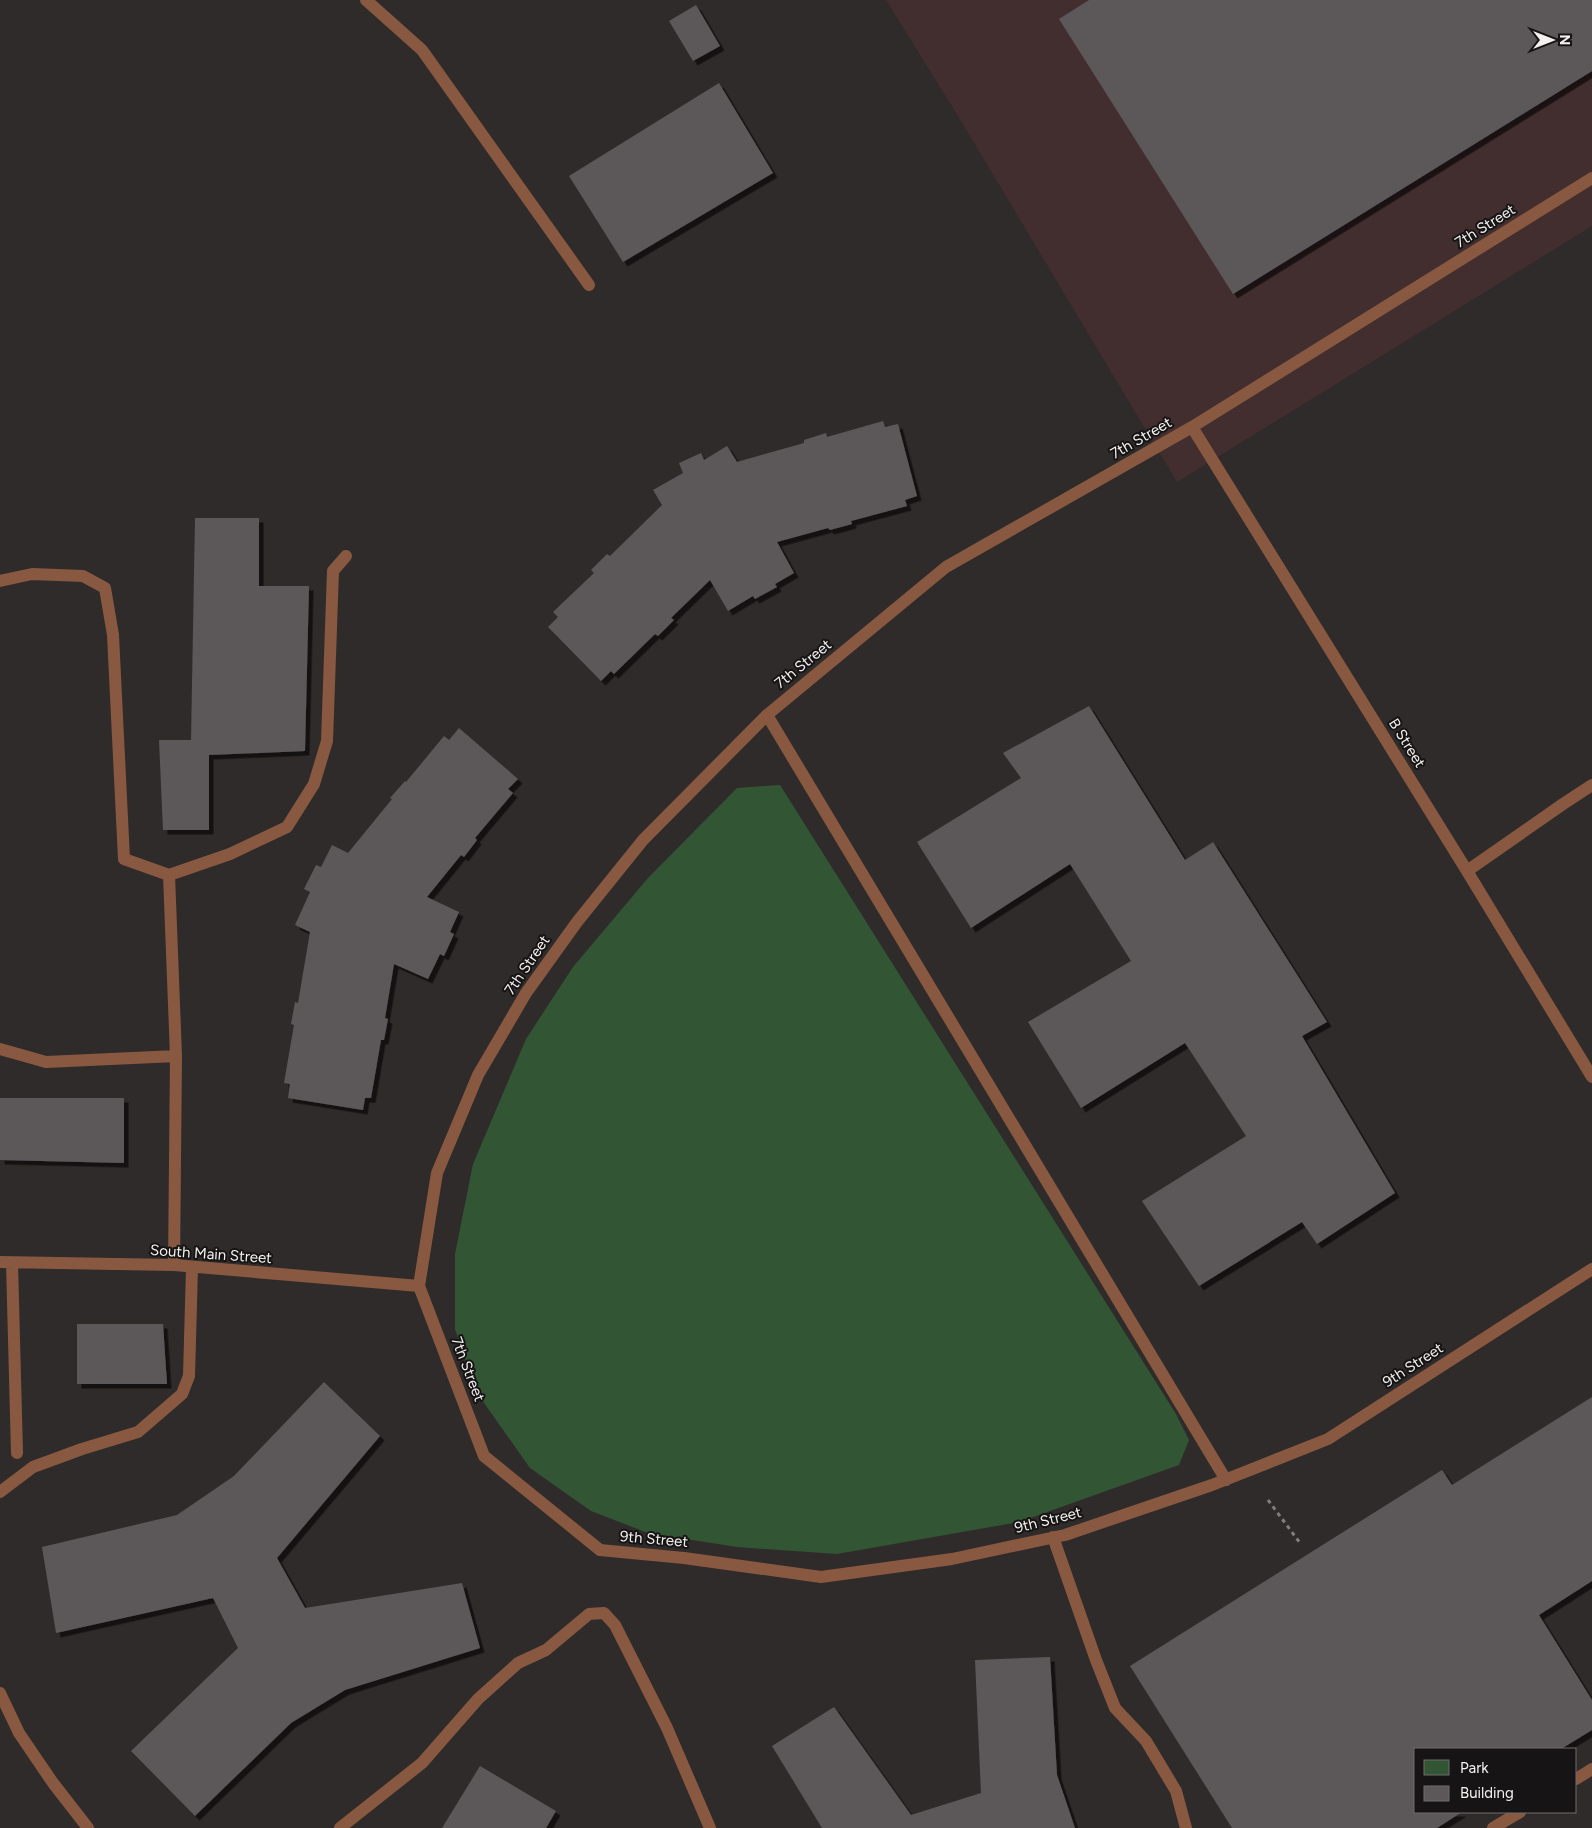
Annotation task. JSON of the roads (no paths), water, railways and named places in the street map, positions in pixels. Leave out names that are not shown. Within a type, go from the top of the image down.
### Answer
[{"type":"lane","points":[[366,0],[422,50],[589,285]]},
{"type":"lane","name":"7th Street","points":[[484,1456],[420,1286],[437,1174],[478,1075],[526,993],[576,922],[643,840],[767,715],[946,567],[1192,428],[1592,178]]},
{"type":"lane","name":"B Street","points":[[1192,428],[1592,1076]]},
{"type":"lane","points":[[0,581],[32,574],[83,576],[105,588],[113,635],[124,859],[169,875],[230,854],[287,827],[314,784],[327,741],[334,571],[346,556]]},
{"type":"lane","points":[[767,715],[1226,1480]]},
{"type":"lane","points":[[1467,871],[1562,804],[1592,786]]},
{"type":"lane","points":[[169,875],[176,1056],[174,1265]]},
{"type":"lane","points":[[0,1049],[46,1062],[176,1056]]},
{"type":"lane","points":[[6,1262],[17,1453]]},
{"type":"lane","name":"South Main Street","points":[[6,1262],[174,1265],[420,1286]]},
{"type":"lane","points":[[0,1492],[33,1467],[82,1449],[138,1432],[182,1394],[189,1376],[192,1268]]},
{"type":"lane","name":"9th Street","points":[[484,1456],[600,1550],[684,1558],[821,1577],[952,1559],[1065,1535],[1226,1480],[1328,1440],[1592,1269]]},
{"type":"lane","points":[[1053,1538],[1115,1708],[1146,1741],[1176,1791],[1186,1828]]},
{"type":"lane","points":[[340,1828],[422,1763],[478,1699],[518,1663],[546,1650],[589,1614],[604,1612],[615,1626],[667,1728],[710,1828]]},
{"type":"lane","points":[[0,1693],[19,1733],[53,1783],[88,1828]]},
{"type":"lane","points":[[1577,1778],[1592,1769]]},
{"type":"lane","points":[[1493,1828],[1518,1813]]}]
